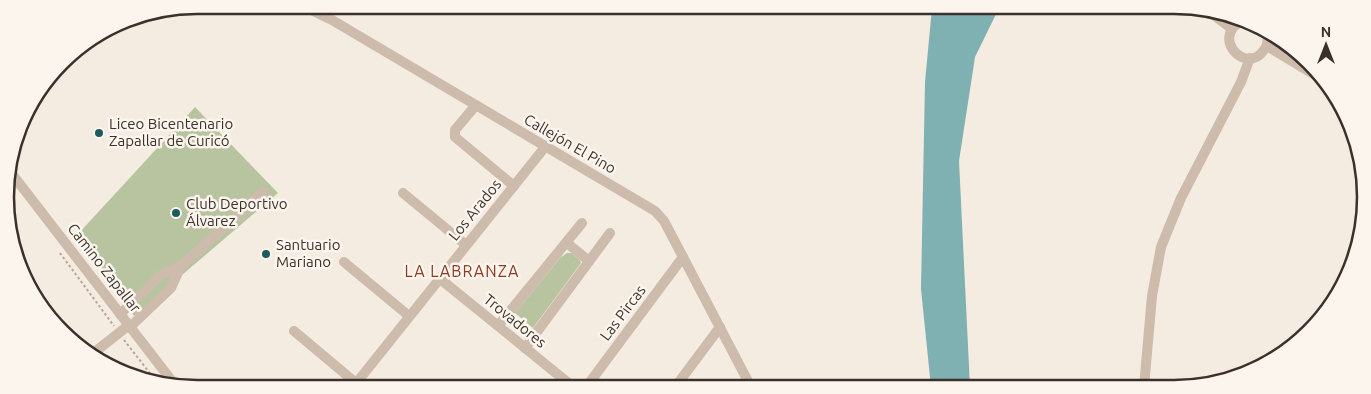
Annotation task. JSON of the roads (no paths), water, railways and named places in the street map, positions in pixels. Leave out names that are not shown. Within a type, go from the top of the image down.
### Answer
[{"type":"street","name":"Callejón El Pino","points":[[320,14],[650,207],[664,221],[748,380]]},
{"type":"street","points":[[1220,20],[1232,29]]},
{"type":"street","points":[[1236,24],[1230,35],[1231,47],[1238,56],[1250,58],[1260,55],[1267,46],[1268,39]]},
{"type":"street","points":[[1267,46],[1307,70]]},
{"type":"street","points":[[1145,380],[1152,296],[1161,247],[1181,198],[1241,82],[1250,58]]},
{"type":"street","points":[[476,106],[455,130],[455,137],[514,186]]},
{"type":"street","name":"Los Arados","points":[[358,380],[545,147]]},
{"type":"street","name":"Camino Zapallar","points":[[15,177],[170,378]]},
{"type":"street","points":[[120,314],[161,275],[181,266],[263,192]]},
{"type":"street","points":[[403,193],[466,245]]},
{"type":"street","points":[[498,326],[582,223]]},
{"type":"street","points":[[525,348],[610,233]]},
{"type":"street","points":[[566,243],[589,261]]},
{"type":"street","name":"Las Pircas","points":[[592,380],[684,257]]},
{"type":"street","points":[[344,262],[409,316]]},
{"type":"street","points":[[97,350],[129,326],[171,288],[181,266]]},
{"type":"street","name":"Trovadores","points":[[439,278],[565,380]]},
{"type":"street","points":[[680,380],[720,327]]},
{"type":"street","points":[[294,331],[350,380]]},
{"type":"water","points":[[931,14],[996,14],[975,57],[959,161],[970,380],[930,380],[921,289],[925,82]]},
{"type":"place","name":"Liceo Bicentenario Zapallar de Curicó","points":[[99,133]]},
{"type":"place","name":"Club Deportivo Álvarez","points":[[176,213]]},
{"type":"place","name":"Santuario Mariano","points":[[266,254]]},
{"type":"district","name":"LA LABRANZA","points":[[462,271]]}]
